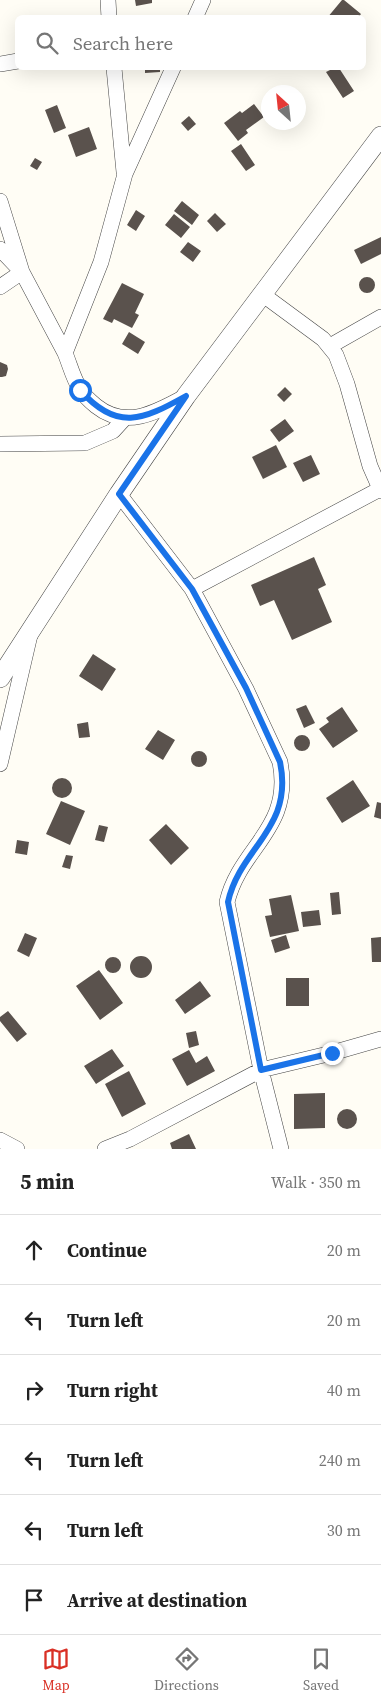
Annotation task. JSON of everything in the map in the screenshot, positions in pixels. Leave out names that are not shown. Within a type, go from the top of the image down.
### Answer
[{"type":"street","points":[[108,0],[109,15]]},
{"type":"street","points":[[196,15],[203,0]]},
{"type":"street","points":[[0,64],[15,62]]},
{"type":"street","points":[[114,70],[125,174]]},
{"type":"street","points":[[65,353],[101,262],[125,174],[172,70]]},
{"type":"street","points":[[0,678],[119,494],[186,396],[381,136]]},
{"type":"street","points":[[0,201],[22,272],[65,353],[80,390],[89,400],[100,409],[124,419],[163,409],[186,396]]},
{"type":"street","points":[[0,249],[22,272]]},
{"type":"street","points":[[0,287],[22,272]]},
{"type":"street","points":[[192,589],[380,490],[370,466],[347,384],[330,346],[262,294]]},
{"type":"street","points":[[330,346],[381,317]]},
{"type":"street","points":[[0,444],[85,443],[113,431],[124,419]]},
{"type":"street","points":[[119,494],[192,589],[246,688],[280,762],[283,774],[281,799],[273,823],[238,874],[231,887],[228,902],[261,1070],[281,1149]]},
{"type":"street","points":[[0,764],[31,632]]},
{"type":"street","points":[[105,1149],[261,1070],[381,1039]]},
{"type":"street","points":[[0,1140],[17,1149]]},
{"type":"building","points":[[135,0],[152,0],[152,3],[136,6]]},
{"type":"building","points":[[342,0],[361,14],[360,15],[330,15]]},
{"type":"building","points":[[145,70],[160,70],[160,72],[145,73]]},
{"type":"building","points":[[340,70],[354,91],[343,98],[326,72]]},
{"type":"building","points":[[254,104],[261,113],[261,119],[246,130],[248,133],[238,141],[224,123],[240,111],[242,113]]},
{"type":"building","points":[[57,105],[66,128],[54,133],[45,110]]},
{"type":"building","points":[[189,116],[196,124],[188,131],[181,123]]},
{"type":"building","points":[[89,127],[97,149],[76,157],[68,135]]},
{"type":"building","points":[[241,144],[255,165],[246,171],[231,151]]},
{"type":"building","points":[[35,158],[42,162],[37,170],[30,166]]},
{"type":"building","points":[[182,201],[199,215],[192,225],[174,211]]},
{"type":"building","points":[[136,210],[145,216],[136,231],[127,225]]},
{"type":"building","points":[[215,213],[226,224],[217,232],[207,221]]},
{"type":"building","points":[[174,214],[190,227],[181,238],[165,225]]},
{"type":"building","points":[[381,237],[381,254],[361,264],[354,250]]},
{"type":"building","points":[[188,242],[201,251],[193,262],[180,252]]},
{"type":"building","points":[[367,277],[373,279],[375,285],[373,291],[367,293],[361,291],[359,285],[361,279]]},
{"type":"building","points":[[122,283],[144,294],[135,313],[139,315],[132,328],[114,319],[112,323],[103,319]]},
{"type":"building","points":[[129,332],[145,342],[138,354],[122,344]]},
{"type":"building","points":[[0,362],[7,365],[6,376],[0,377]]},
{"type":"building","points":[[285,387],[292,394],[284,402],[277,395]]},
{"type":"building","points":[[285,419],[294,431],[279,442],[270,430]]},
{"type":"building","points":[[276,445],[287,467],[263,479],[252,457]]},
{"type":"building","points":[[311,455],[320,474],[303,482],[293,463]]},
{"type":"building","points":[[314,557],[326,585],[318,589],[332,622],[292,640],[274,600],[260,606],[251,585]]},
{"type":"building","points":[[93,654],[116,669],[102,691],[79,676]]},
{"type":"building","points":[[306,705],[315,723],[304,728],[296,709]]},
{"type":"building","points":[[342,707],[358,731],[333,748],[319,729],[329,722],[326,718]]},
{"type":"building","points":[[88,722],[90,737],[79,738],[77,724]]},
{"type":"building","points":[[158,730],[175,740],[163,760],[145,749]]},
{"type":"building","points":[[302,735],[310,743],[302,751],[294,743]]},
{"type":"building","points":[[199,751],[207,759],[199,767],[191,759]]},
{"type":"building","points":[[58,778],[66,778],[72,784],[72,792],[66,798],[58,798],[52,792],[52,784]]},
{"type":"building","points":[[353,780],[370,806],[342,823],[326,798]]},
{"type":"building","points":[[61,801],[85,811],[70,845],[46,834]]},
{"type":"building","points":[[377,802],[381,803],[381,819],[374,817]]},
{"type":"building","points":[[166,824],[189,848],[171,865],[149,840]]},
{"type":"building","points":[[99,825],[108,827],[104,842],[95,840]]},
{"type":"building","points":[[17,840],[29,842],[27,855],[15,853]]},
{"type":"building","points":[[66,855],[73,856],[70,869],[62,867]]},
{"type":"building","points":[[339,892],[341,914],[332,915],[330,893]]},
{"type":"building","points":[[291,895],[299,931],[270,937],[265,916],[272,915],[269,899]]},
{"type":"building","points":[[319,910],[321,925],[303,927],[301,912]]},
{"type":"building","points":[[25,933],[37,938],[29,957],[17,951]]},
{"type":"building","points":[[286,935],[290,948],[275,953],[271,940]]},
{"type":"building","points":[[381,937],[381,962],[372,962],[371,938]]},
{"type":"building","points":[[141,956],[149,959],[152,967],[149,975],[141,978],[133,975],[130,967],[133,959]]},
{"type":"building","points":[[110,957],[116,957],[121,962],[119,971],[110,973],[105,968],[105,962]]},
{"type":"building","points":[[99,970],[123,1003],[100,1020],[76,986]]},
{"type":"building","points":[[286,978],[309,978],[309,1006],[286,1006]]},
{"type":"building","points":[[200,981],[211,996],[185,1014],[175,1000]]},
{"type":"building","points":[[8,1011],[27,1034],[17,1042],[0,1021],[0,1017]]},
{"type":"building","points":[[196,1031],[199,1045],[189,1048],[186,1033]]},
{"type":"building","points":[[112,1049],[124,1066],[96,1084],[84,1066]]},
{"type":"building","points":[[189,1050],[196,1063],[207,1056],[215,1071],[187,1086],[172,1059]]},
{"type":"building","points":[[129,1071],[146,1104],[122,1117],[105,1084]]},
{"type":"building","points":[[325,1093],[325,1128],[294,1129],[294,1094]]},
{"type":"building","points":[[347,1109],[354,1112],[357,1119],[354,1126],[347,1129],[340,1126],[337,1119],[340,1112]]},
{"type":"building","points":[[189,1134],[196,1149],[172,1149],[170,1143]]},
{"type":"route","points":[[80,390],[100,409],[124,419],[163,409],[186,396],[119,494],[192,589],[246,688],[280,762],[283,774],[281,799],[273,823],[238,874],[231,887],[228,902],[261,1070],[332,1053]]}]
